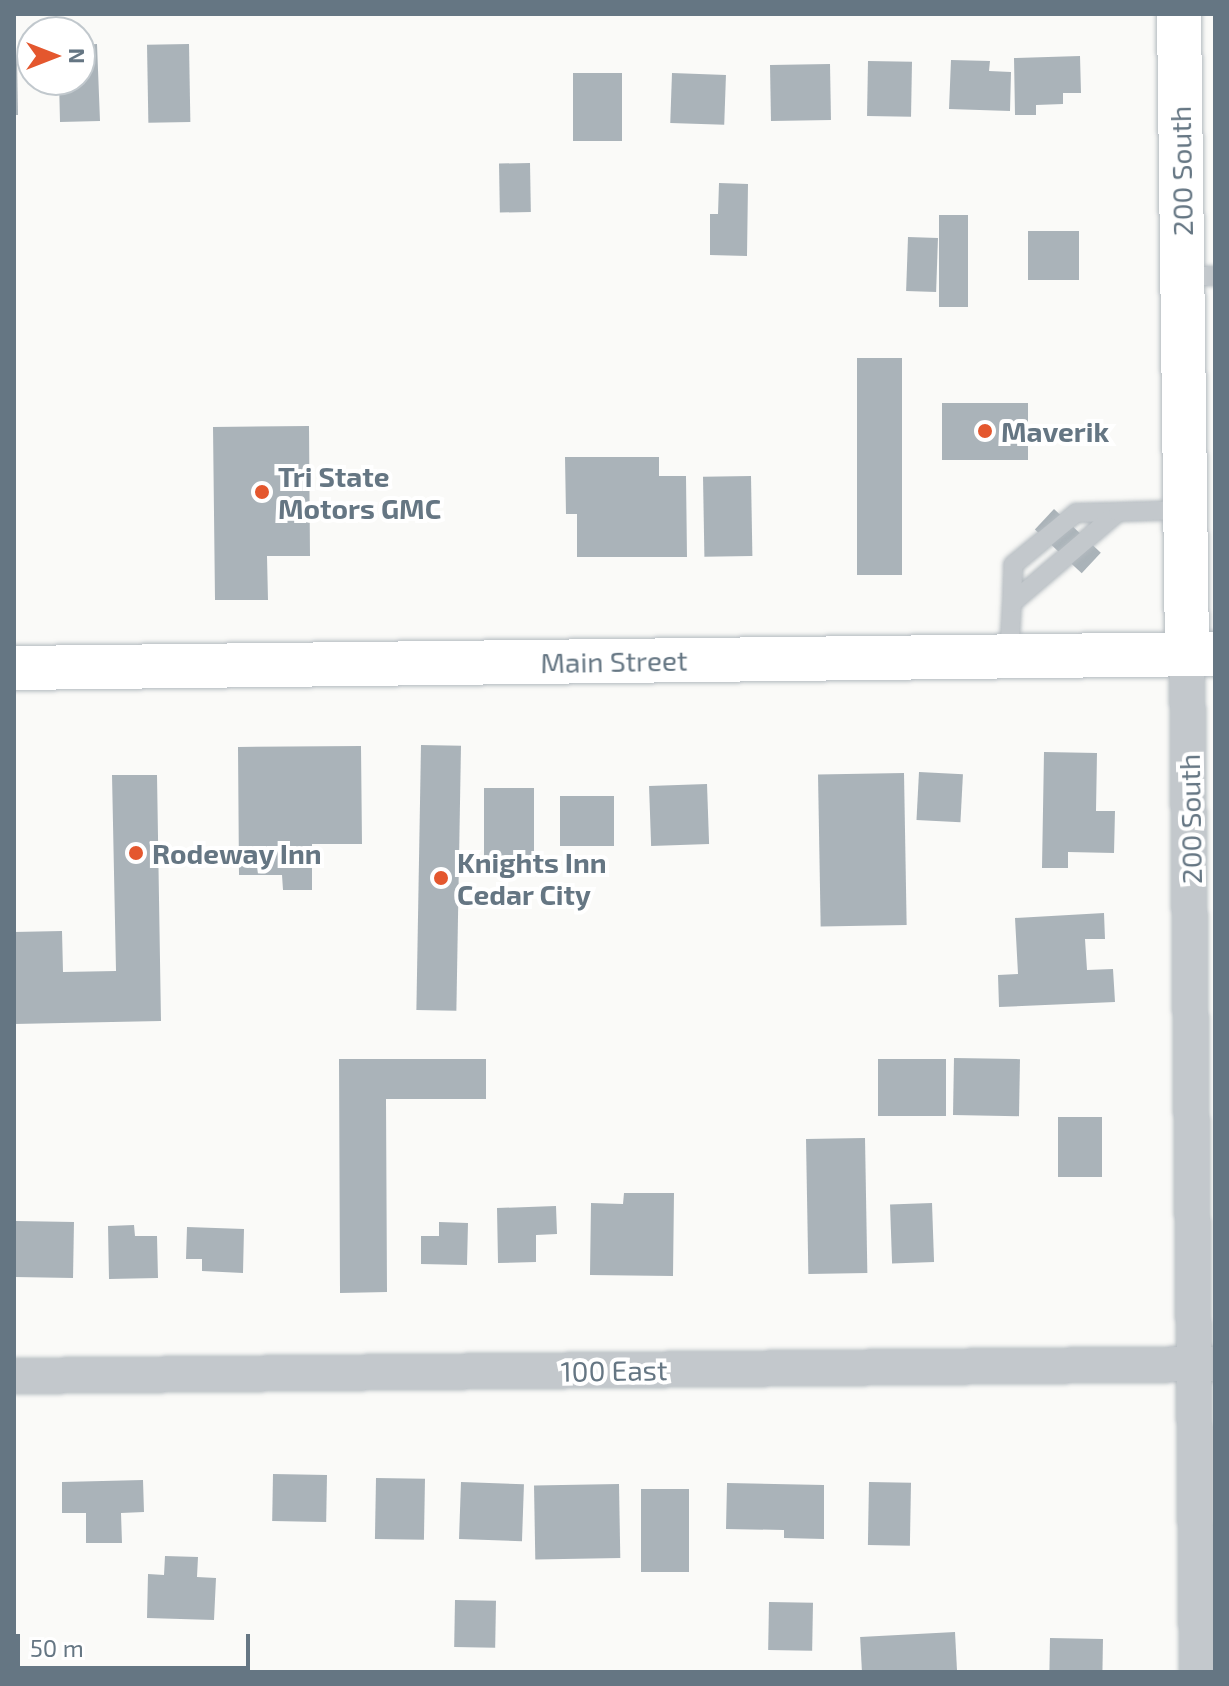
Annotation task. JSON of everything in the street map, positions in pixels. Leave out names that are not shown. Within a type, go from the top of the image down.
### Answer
[{"type":"main road","name":"200 South","points":[[1179,14],[1199,276],[1185,510],[1201,654]]},
{"type":"main road","name":"Main Street","points":[[14,668],[1201,654]]},
{"type":"street","name":"200 South","points":[[1197,1672],[1205,1364],[1201,654]]},
{"type":"street","name":"100 East","points":[[14,1376],[1205,1364]]},
{"type":"lane","points":[[1009,656],[1013,565],[1076,513],[1185,510]]},
{"type":"lane","points":[[1012,603],[1118,512]]},
{"type":"building","points":[[96,44],[100,121],[60,122],[59,96],[96,96]]},
{"type":"building","points":[[189,44],[190,122],[148,123],[147,45]]},
{"type":"building","points":[[14,56],[16,56],[18,115],[14,115]]},
{"type":"building","points":[[1080,56],[1081,93],[1063,93],[1063,104],[1036,105],[1036,115],[1015,115],[1014,58]]},
{"type":"building","points":[[951,60],[990,61],[989,71],[1011,72],[1010,111],[949,109]]},
{"type":"building","points":[[868,61],[912,62],[911,117],[867,116]]},
{"type":"building","points":[[830,64],[831,120],[771,121],[770,65]]},
{"type":"building","points":[[573,73],[622,73],[622,141],[573,141]]},
{"type":"building","points":[[672,73],[726,75],[724,125],[670,123]]},
{"type":"building","points":[[530,163],[531,212],[500,213],[499,164]]},
{"type":"building","points":[[719,183],[748,184],[747,256],[710,255],[710,214],[718,214]]},
{"type":"building","points":[[939,215],[968,215],[968,307],[939,307]]},
{"type":"building","points":[[1028,231],[1079,231],[1079,280],[1028,280]]},
{"type":"building","points":[[908,237],[938,238],[936,292],[906,291]]},
{"type":"building","points":[[857,358],[902,358],[902,575],[857,575]]},
{"type":"building","name":"Maverik","points":[[942,403],[1028,403],[1028,460],[942,460]]},
{"type":"building","name":"Tri State Motors GMC","points":[[309,426],[310,556],[267,556],[268,600],[215,600],[213,427]]},
{"type":"building","points":[[565,457],[659,457],[659,476],[686,476],[687,557],[577,557],[577,514],[566,514]]},
{"type":"building","points":[[751,476],[752,556],[704,557],[703,477]]},
{"type":"building","name":"Maverik","points":[[1054,509],[1101,553],[1082,573],[1035,529]]},
{"type":"building","name":"Knights Inn Cedar City","points":[[421,745],[461,746],[456,1011],[416,1010]]},
{"type":"building","points":[[361,746],[362,844],[312,844],[312,890],[283,890],[282,875],[239,875],[238,747]]},
{"type":"building","points":[[1044,752],[1097,753],[1096,811],[1115,811],[1114,853],[1068,852],[1068,868],[1042,868]]},
{"type":"building","points":[[919,772],[963,774],[960,822],[916,820]]},
{"type":"building","points":[[904,773],[907,925],[821,926],[818,775]]},
{"type":"building","name":"Rodeway Inn","points":[[112,775],[157,775],[161,1021],[14,1024],[14,932],[62,931],[63,972],[116,971]]},
{"type":"building","points":[[707,784],[709,844],[651,846],[649,786]]},
{"type":"building","points":[[484,788],[534,788],[534,863],[484,863]]},
{"type":"building","points":[[560,796],[614,796],[614,846],[560,846]]},
{"type":"building","points":[[1104,913],[1105,939],[1085,939],[1087,970],[1113,969],[1115,1002],[999,1007],[998,975],[1018,974],[1015,918]]},
{"type":"building","points":[[954,1058],[1020,1059],[1019,1116],[953,1115]]},
{"type":"building","points":[[339,1059],[486,1059],[486,1099],[386,1099],[387,1292],[340,1293]]},
{"type":"building","points":[[878,1059],[946,1059],[946,1116],[878,1116]]},
{"type":"building","points":[[1058,1117],[1102,1117],[1102,1177],[1058,1177]]},
{"type":"building","points":[[865,1138],[867,1273],[808,1274],[806,1139]]},
{"type":"building","points":[[624,1193],[674,1193],[673,1276],[590,1275],[591,1203],[623,1204]]},
{"type":"building","points":[[932,1203],[934,1262],[892,1263],[890,1204]]},
{"type":"building","points":[[556,1206],[557,1234],[536,1235],[536,1262],[498,1263],[497,1208]]},
{"type":"building","points":[[16,1221],[74,1222],[73,1278],[15,1277]]},
{"type":"building","points":[[439,1222],[468,1223],[467,1265],[421,1264],[421,1236],[439,1236]]},
{"type":"building","points":[[134,1225],[135,1236],[157,1236],[158,1278],[109,1279],[108,1226]]},
{"type":"building","points":[[187,1227],[244,1229],[243,1273],[202,1271],[202,1259],[186,1259]]},
{"type":"building","points":[[273,1474],[327,1475],[326,1522],[272,1521]]},
{"type":"building","points":[[376,1478],[425,1479],[424,1540],[375,1539]]},
{"type":"building","points":[[143,1480],[144,1512],[121,1513],[122,1543],[86,1543],[86,1513],[62,1513],[62,1482]]},
{"type":"building","points":[[461,1482],[524,1484],[522,1541],[459,1539]]},
{"type":"building","points":[[869,1482],[911,1483],[910,1546],[868,1545]]},
{"type":"building","points":[[727,1483],[824,1485],[824,1539],[784,1538],[784,1530],[726,1529]]},
{"type":"building","points":[[619,1484],[620,1558],[535,1559],[534,1485]]},
{"type":"building","points":[[641,1489],[689,1489],[689,1572],[641,1572]]},
{"type":"building","points":[[165,1556],[198,1557],[197,1577],[216,1578],[214,1620],[147,1618],[148,1574],[164,1575]]},
{"type":"building","points":[[455,1600],[496,1601],[495,1648],[454,1647]]},
{"type":"building","points":[[769,1602],[813,1603],[812,1651],[768,1650]]},
{"type":"building","points":[[955,1632],[957,1672],[862,1672],[860,1637]]},
{"type":"building","points":[[1050,1638],[1103,1639],[1102,1672],[1049,1672]]},
{"type":"place","name":"Maverik","points":[[985,431]]},
{"type":"place","name":"Tri State Motors GMC","points":[[262,492]]},
{"type":"place","name":"Rodeway Inn","points":[[136,853]]},
{"type":"place","name":"Knights Inn Cedar City","points":[[441,878]]}]
